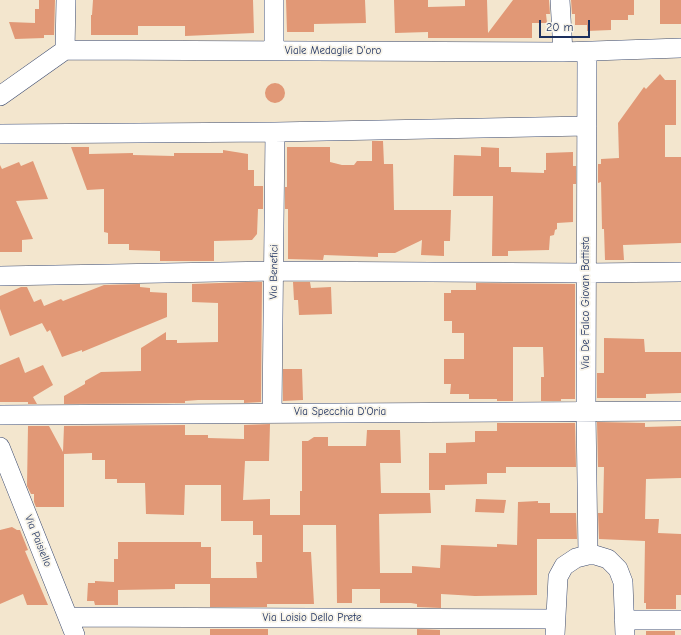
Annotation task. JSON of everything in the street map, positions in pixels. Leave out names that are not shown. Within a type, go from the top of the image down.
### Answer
[{"type":"street","points":[[0,96],[65,50],[66,0]]},
{"type":"street","points":[[274,0],[274,51]]},
{"type":"street","points":[[560,0],[563,52]]},
{"type":"street","name":"Viale Medaglie D'oro","points":[[65,50],[587,52],[681,48]]},
{"type":"street","name":"Via De Falco Giovan Battista","points":[[587,52],[586,411],[588,555]]},
{"type":"street","points":[[0,134],[275,132],[587,126]]},
{"type":"street","name":"Via Benefici","points":[[272,413],[275,132]]},
{"type":"street","points":[[0,276],[274,271],[586,273],[681,272]]},
{"type":"street","name":"Via Specchia D'Oria","points":[[0,415],[681,411]]},
{"type":"street","name":"Via Paisiello","points":[[0,446],[75,635]]},
{"type":"street","points":[[555,627],[558,578],[564,566],[576,558],[588,555],[595,555],[608,559],[618,569],[623,582],[625,627],[681,620]]},
{"type":"street","name":"Via Loisio Dello Prete","points":[[68,617],[555,627]]},
{"type":"building","points":[[39,0],[55,0],[54,35],[44,35],[44,38],[15,39],[9,22],[35,23],[35,9],[39,9]]},
{"type":"building","points":[[93,0],[253,0],[254,33],[185,36],[185,26],[138,26],[138,35],[91,35]]},
{"type":"building","points":[[286,0],[365,0],[366,23],[314,24],[314,32],[287,32]]},
{"type":"building","points":[[394,0],[428,0],[428,7],[465,6],[465,0],[487,0],[488,33],[513,0],[549,0],[550,14],[546,14],[547,23],[532,23],[532,38],[428,38],[428,32],[395,33]]},
{"type":"building","points":[[571,0],[634,0],[634,15],[628,15],[628,20],[611,20],[611,30],[587,31],[587,25],[575,25],[575,14],[572,14]]},
{"type":"building","points":[[660,0],[681,0],[681,24],[660,24]]},
{"type":"building","points":[[660,74],[665,80],[676,80],[676,125],[665,125],[665,157],[681,157],[681,243],[623,245],[624,260],[605,260],[604,229],[602,229],[601,182],[598,183],[598,164],[601,164],[601,159],[619,158],[618,123],[644,87],[646,89]]},
{"type":"building","points":[[271,83],[279,83],[285,89],[285,97],[279,103],[271,103],[265,97],[265,89]]},
{"type":"building","points":[[372,141],[383,141],[384,164],[393,164],[394,210],[451,210],[450,241],[444,241],[444,256],[421,255],[422,240],[395,253],[378,253],[378,257],[324,255],[323,260],[288,259],[288,209],[285,209],[285,187],[287,187],[287,147],[330,147],[330,162],[342,165],[354,165],[357,161],[372,161]]},
{"type":"building","points":[[71,147],[89,147],[89,154],[133,153],[133,155],[174,156],[174,153],[223,153],[223,150],[248,154],[248,170],[254,170],[254,186],[263,186],[263,209],[258,209],[257,234],[252,240],[214,241],[214,261],[160,261],[160,251],[129,250],[129,244],[108,244],[108,233],[104,232],[104,189],[87,190]]},
{"type":"building","points":[[481,147],[499,148],[499,167],[511,167],[511,172],[544,173],[544,170],[546,170],[546,153],[573,152],[573,166],[576,166],[576,184],[573,184],[573,222],[557,223],[557,229],[555,230],[554,235],[550,236],[549,250],[508,251],[508,256],[492,256],[493,196],[453,196],[454,155],[481,156]]},
{"type":"building","points":[[33,161],[48,199],[16,201],[33,239],[22,240],[22,252],[0,252],[0,165],[2,169],[19,162],[21,166]]},
{"type":"building","points":[[262,282],[261,402],[244,403],[244,400],[198,400],[185,401],[185,403],[64,404],[64,396],[85,384],[85,381],[101,372],[141,371],[141,348],[166,332],[166,340],[177,340],[177,343],[218,342],[218,303],[192,302],[192,284]]},
{"type":"building","points":[[293,282],[310,282],[311,288],[331,287],[332,314],[299,315],[298,300],[294,300]]},
{"type":"building","points":[[476,283],[575,284],[575,399],[541,401],[541,377],[544,377],[543,347],[513,347],[513,401],[497,401],[497,399],[469,399],[469,394],[450,394],[451,384],[444,384],[444,359],[464,359],[464,333],[452,333],[452,321],[444,321],[444,293],[451,293],[451,290],[476,290]]},
{"type":"building","points":[[140,284],[140,287],[150,288],[150,292],[167,293],[167,317],[82,352],[82,350],[62,357],[50,330],[47,332],[42,323],[10,336],[0,309],[0,296],[21,287],[27,287],[34,302],[41,299],[44,306],[61,299],[63,301],[104,285]]},
{"type":"building","points":[[604,338],[644,339],[645,352],[681,352],[681,393],[646,394],[646,398],[597,398],[597,373],[604,373]]},
{"type":"building","points":[[19,357],[25,373],[43,365],[53,385],[33,397],[37,404],[28,404],[28,402],[0,402],[0,365]]},
{"type":"building","points":[[283,369],[302,369],[303,400],[283,401]]},
{"type":"building","points":[[597,422],[645,423],[645,427],[681,426],[681,478],[646,479],[645,519],[659,519],[658,533],[681,534],[681,595],[676,595],[676,609],[646,609],[646,603],[644,603],[645,541],[599,539],[598,513],[603,513],[604,467],[598,467]]},
{"type":"building","points":[[497,423],[575,423],[576,467],[506,467],[506,473],[487,473],[487,484],[445,485],[445,490],[429,490],[429,453],[446,453],[446,443],[475,442],[475,431],[497,431]]},
{"type":"building","points":[[270,424],[269,461],[245,461],[243,500],[270,499],[270,515],[300,515],[300,491],[302,491],[302,441],[308,441],[314,437],[328,437],[328,446],[366,446],[367,430],[400,430],[401,463],[380,463],[381,493],[430,493],[431,513],[379,514],[380,573],[412,573],[412,566],[440,568],[441,545],[497,547],[497,544],[517,545],[518,502],[538,501],[538,503],[550,503],[550,513],[576,513],[577,539],[537,539],[537,595],[475,596],[441,594],[441,608],[417,607],[417,604],[411,603],[380,603],[380,589],[352,589],[352,603],[337,603],[336,525],[303,525],[303,552],[311,552],[314,604],[267,604],[267,607],[210,607],[210,584],[175,584],[175,589],[118,590],[118,605],[95,605],[94,601],[87,601],[88,583],[95,583],[95,581],[114,582],[114,559],[118,559],[118,542],[201,542],[201,547],[211,547],[211,578],[257,578],[256,562],[262,562],[262,535],[253,535],[253,521],[221,521],[221,485],[185,485],[184,515],[146,514],[145,483],[117,483],[117,479],[105,479],[105,460],[92,460],[92,453],[64,454],[64,507],[36,507],[34,502],[34,494],[31,494],[27,486],[28,426],[49,426],[63,452],[64,426],[185,425],[185,435],[208,435],[208,438],[244,439],[244,425]]},
{"type":"building","points":[[476,499],[506,500],[504,513],[475,512]]},
{"type":"building","points":[[12,527],[20,530],[28,550],[25,551],[48,605],[27,605],[23,594],[0,604],[0,530]]},
{"type":"building","points":[[210,629],[268,629],[268,635],[210,635]]},
{"type":"building","points":[[417,629],[440,630],[440,635],[417,635]]},
{"type":"building","points":[[646,631],[675,631],[675,635],[646,635]]}]
